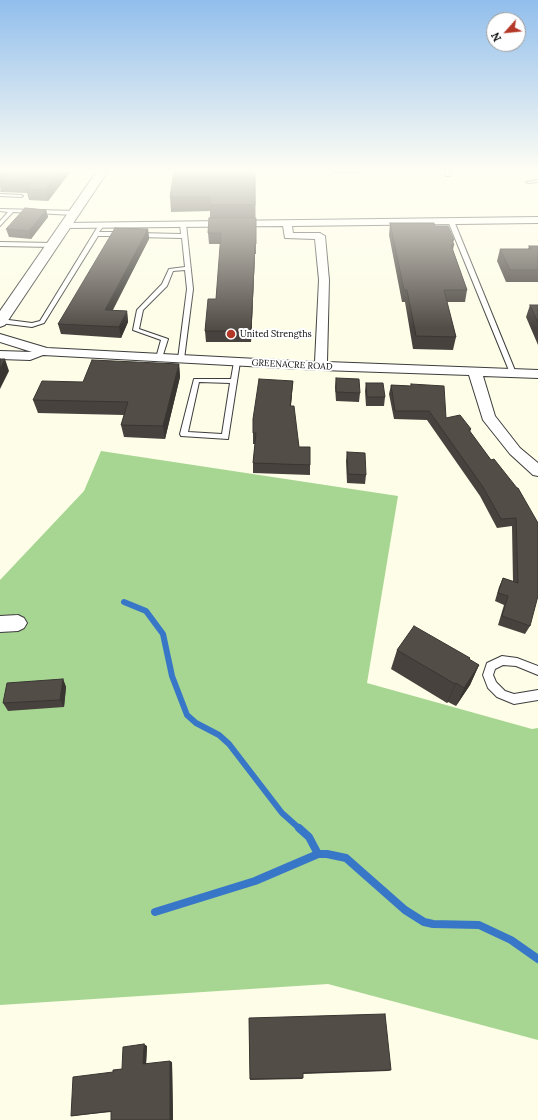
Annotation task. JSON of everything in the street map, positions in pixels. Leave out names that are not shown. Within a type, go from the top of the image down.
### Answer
[{"type":"street","points":[[0,321],[68,225],[260,223]]},
{"type":"street","points":[[287,223],[289,236],[320,236],[324,280],[321,366]]},
{"type":"street","name":"GREENACRE ROAD","points":[[0,338],[46,352],[321,366],[538,374]]},
{"type":"street","name":"GREENACRE ROAD","points":[[0,355],[30,356],[46,352]]},
{"type":"street","points":[[475,372],[488,417],[515,451],[538,471]]},
{"type":"street","points":[[0,624],[18,623]]},
{"type":"lane","points":[[452,223],[513,373]]},
{"type":"lane","points":[[0,321],[32,325],[42,322],[102,224]]},
{"type":"lane","points":[[181,359],[190,289],[184,224]]},
{"type":"lane","points":[[96,234],[125,234]]},
{"type":"lane","points":[[132,234],[184,236]]},
{"type":"lane","points":[[0,244],[53,245]]},
{"type":"lane","points":[[159,358],[164,339],[136,330],[140,310],[165,285],[171,270],[188,268]]},
{"type":"lane","points":[[234,381],[196,380],[184,434],[225,437],[234,381],[237,362]]},
{"type":"lane","points":[[538,671],[517,662],[502,660],[491,666],[488,675],[492,685],[501,694],[514,699],[538,695]]},
{"type":"green space","points":[[101,451],[398,496],[367,683],[532,729],[538,728],[538,1040],[328,984],[0,1005],[0,580],[84,491]]},
{"type":"building","points":[[11,223],[35,223],[29,231],[6,229]]},
{"type":"building","points":[[209,223],[256,223],[251,331],[205,331],[208,299],[216,299],[221,233],[208,233]]},
{"type":"building","points":[[390,223],[434,223],[435,226],[448,226],[454,240],[452,240],[454,245],[451,245],[467,290],[444,290],[456,337],[416,336],[407,290],[404,290]]},
{"type":"building","points":[[115,228],[148,229],[105,310],[127,311],[119,327],[58,324]]},
{"type":"building","points":[[529,246],[538,246],[538,270],[510,270],[500,249],[531,249]]},
{"type":"building","points":[[530,305],[538,305],[538,323]]},
{"type":"building","points":[[0,359],[5,359],[0,368]]},
{"type":"building","points":[[92,360],[179,364],[163,426],[121,425],[128,402],[33,400],[42,381],[83,382]]},
{"type":"building","points":[[336,378],[359,379],[360,393],[336,392]]},
{"type":"building","points":[[259,379],[293,381],[290,406],[294,406],[299,447],[310,447],[310,465],[253,463],[256,433],[253,433],[253,419]]},
{"type":"building","points":[[366,383],[383,383],[385,397],[367,397]]},
{"type":"building","points":[[411,384],[444,386],[446,418],[460,415],[491,460],[494,459],[518,488],[538,523],[538,596],[530,626],[502,616],[508,596],[498,593],[503,578],[518,583],[516,518],[501,519],[483,487],[429,411],[395,411],[391,385],[411,386]]},
{"type":"building","points":[[347,452],[365,453],[366,475],[348,474]]},
{"type":"building","points":[[414,626],[470,658],[469,659],[479,665],[464,688],[397,650]]},
{"type":"building","points":[[63,679],[60,700],[3,703],[7,683]]},
{"type":"building","points":[[385,1014],[391,1070],[303,1073],[303,1078],[250,1079],[249,1018]]},
{"type":"building","points":[[144,1044],[143,1064],[170,1061],[170,1120],[111,1120],[111,1111],[71,1116],[73,1077],[113,1072],[113,1070],[122,1069],[123,1047]]},
{"type":"waterway","points":[[124,602],[146,611],[163,634],[172,676],[187,715],[196,723],[219,735],[229,744],[282,813],[300,829]]},
{"type":"waterway","points":[[299,828],[309,837],[318,854]]},
{"type":"waterway","points":[[155,912],[255,881],[318,854]]},
{"type":"waterway","points":[[318,854],[327,854],[346,858],[405,910],[424,922],[433,924],[479,925],[511,940],[538,959]]},
{"type":"place","name":"United Strengths","points":[[231,334]]}]
